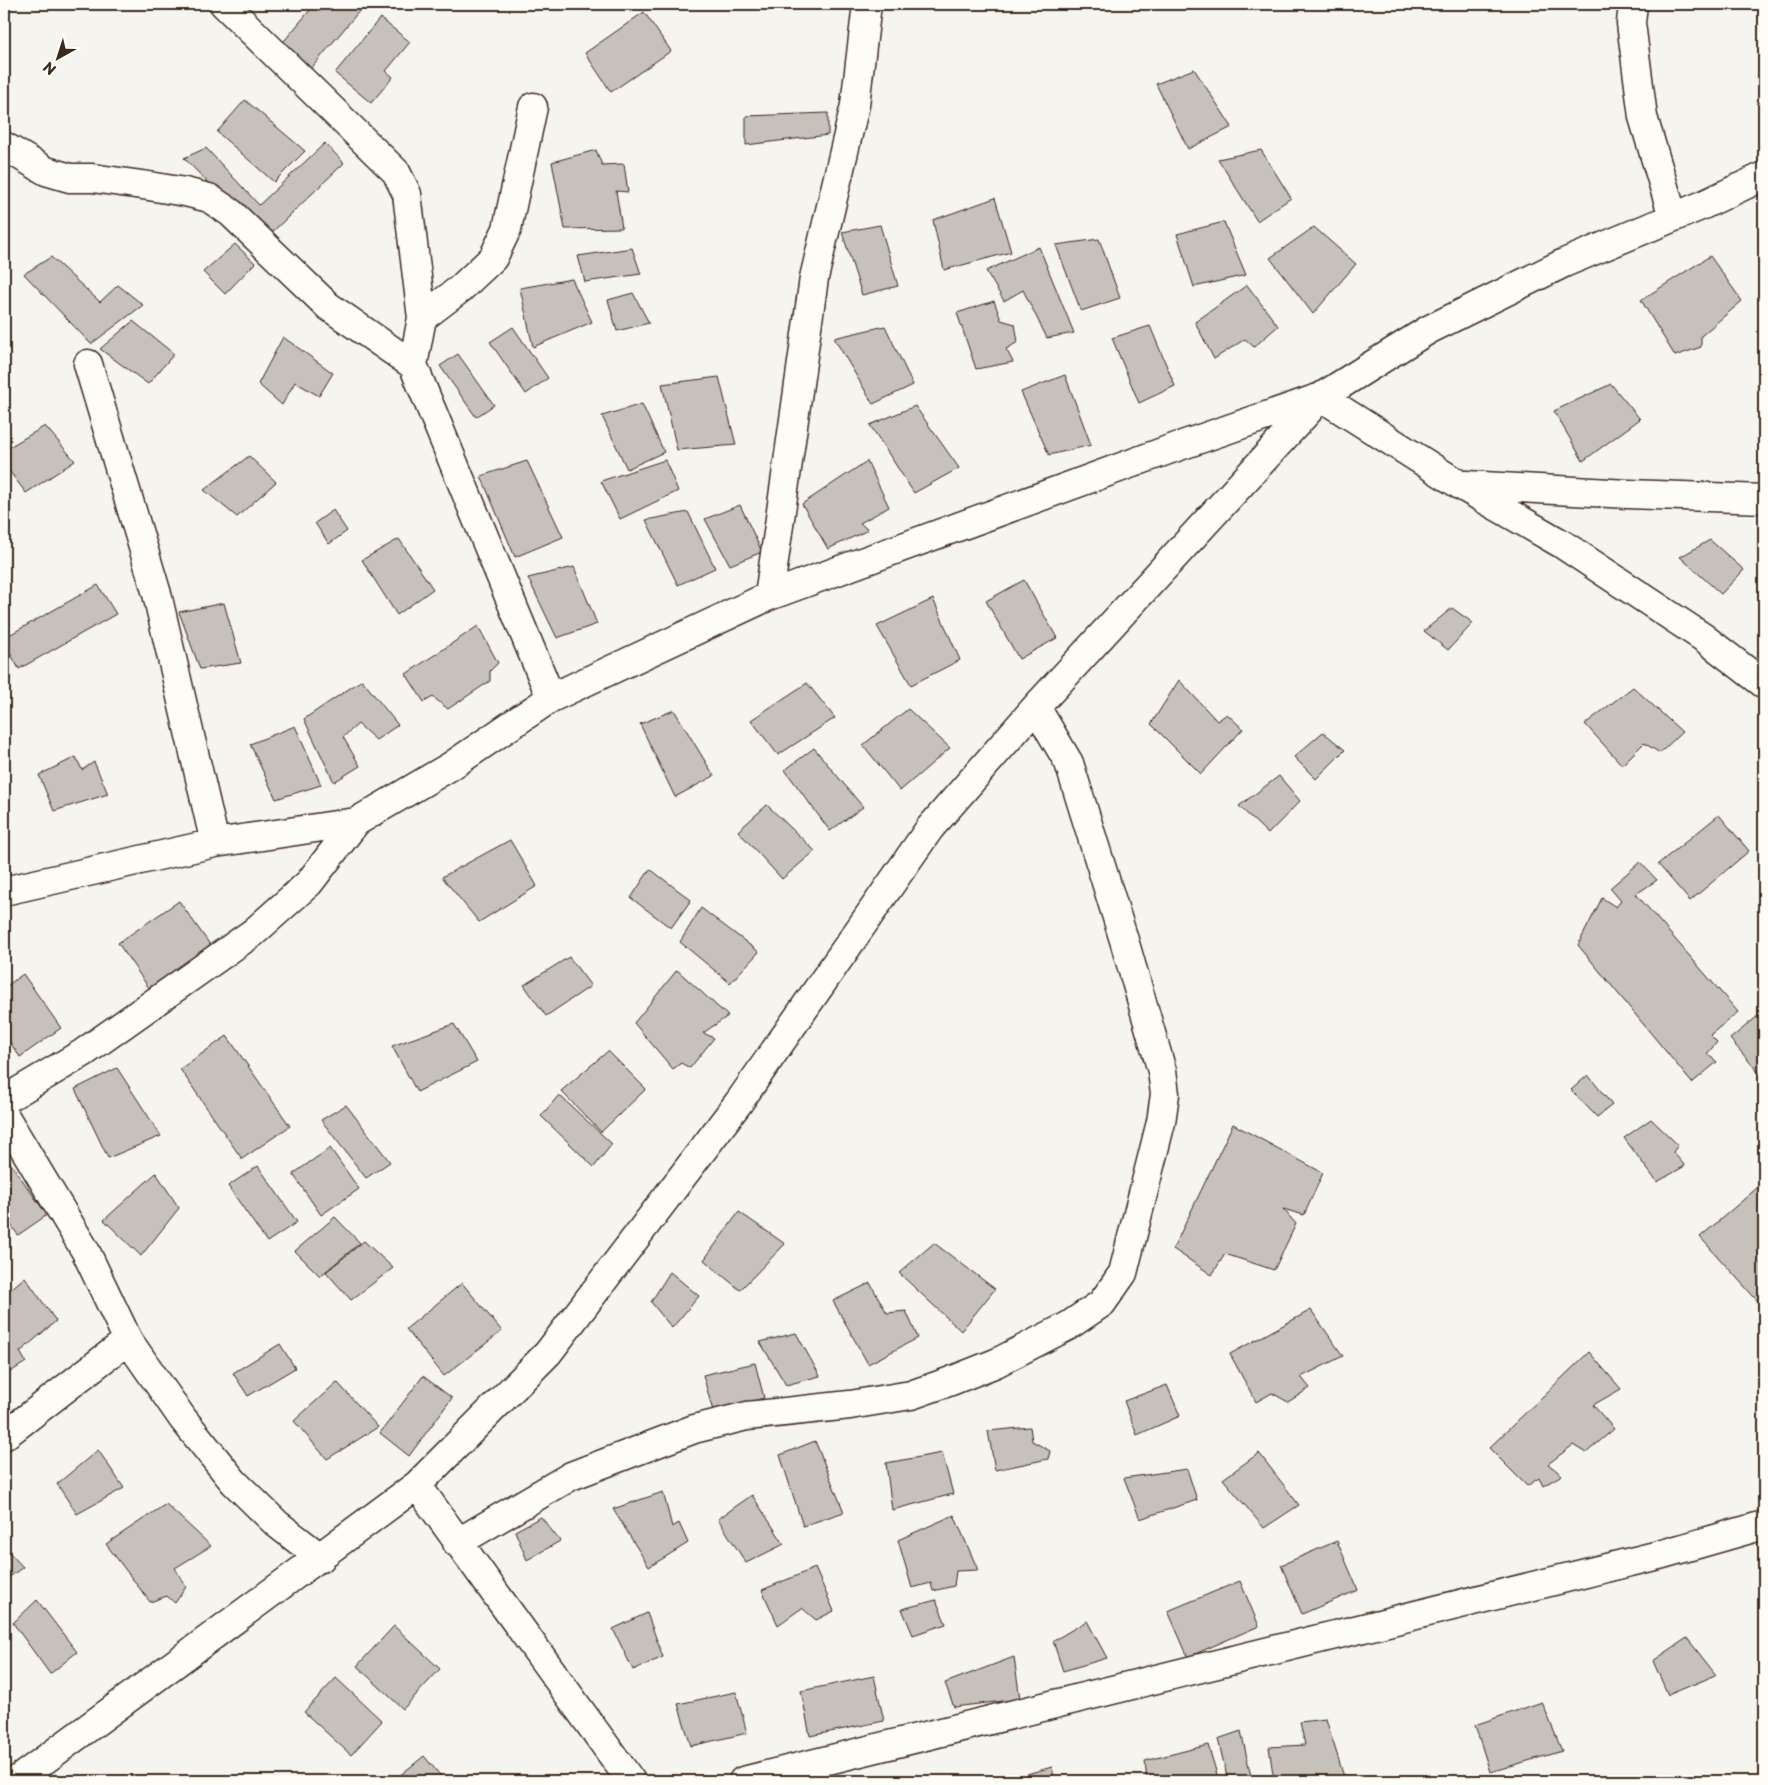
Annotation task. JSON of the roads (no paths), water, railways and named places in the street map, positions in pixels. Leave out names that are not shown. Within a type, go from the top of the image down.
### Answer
[{"type":"street","points":[[224,4],[396,172],[408,194],[422,318],[413,365]]},
{"type":"street","points":[[769,596],[814,278],[855,105],[868,4]]},
{"type":"street","points":[[1633,4],[1631,24],[1643,118],[1673,217]]},
{"type":"street","points":[[422,318],[460,289],[493,258],[507,229],[533,107]]},
{"type":"street","points":[[4,146],[46,171],[70,178],[92,178],[149,186],[209,198],[231,212],[328,306],[413,365],[551,698]]},
{"type":"street","points":[[4,1100],[83,1053],[254,932],[309,883],[356,822],[451,766],[551,698],[769,596],[1168,450],[1321,397],[1428,330],[1564,263],[1764,176]]},
{"type":"street","points":[[88,364],[157,594],[216,843]]},
{"type":"street","points":[[1321,397],[1460,485],[1562,544],[1704,638],[1764,684]]},
{"type":"street","points":[[16,1781],[321,1558],[416,1485],[548,1353],[738,1102],[930,828],[1036,707],[1321,397]]},
{"type":"street","points":[[1460,485],[1628,494],[1764,498]]},
{"type":"street","points":[[457,1543],[571,1476],[694,1429],[747,1416],[850,1406],[911,1395],[951,1381],[996,1362],[1068,1326],[1102,1303],[1123,1273],[1161,1122],[1165,1094],[1162,1071],[1069,763],[1036,707]]},
{"type":"street","points":[[4,891],[216,843],[356,822]]},
{"type":"street","points":[[4,1116],[85,1250],[128,1340],[182,1419],[234,1482],[277,1524],[321,1558]]},
{"type":"street","points":[[4,1436],[128,1340]]},
{"type":"street","points":[[416,1485],[631,1781]]},
{"type":"street","points":[[743,1781],[1640,1560],[1764,1525]]}]
